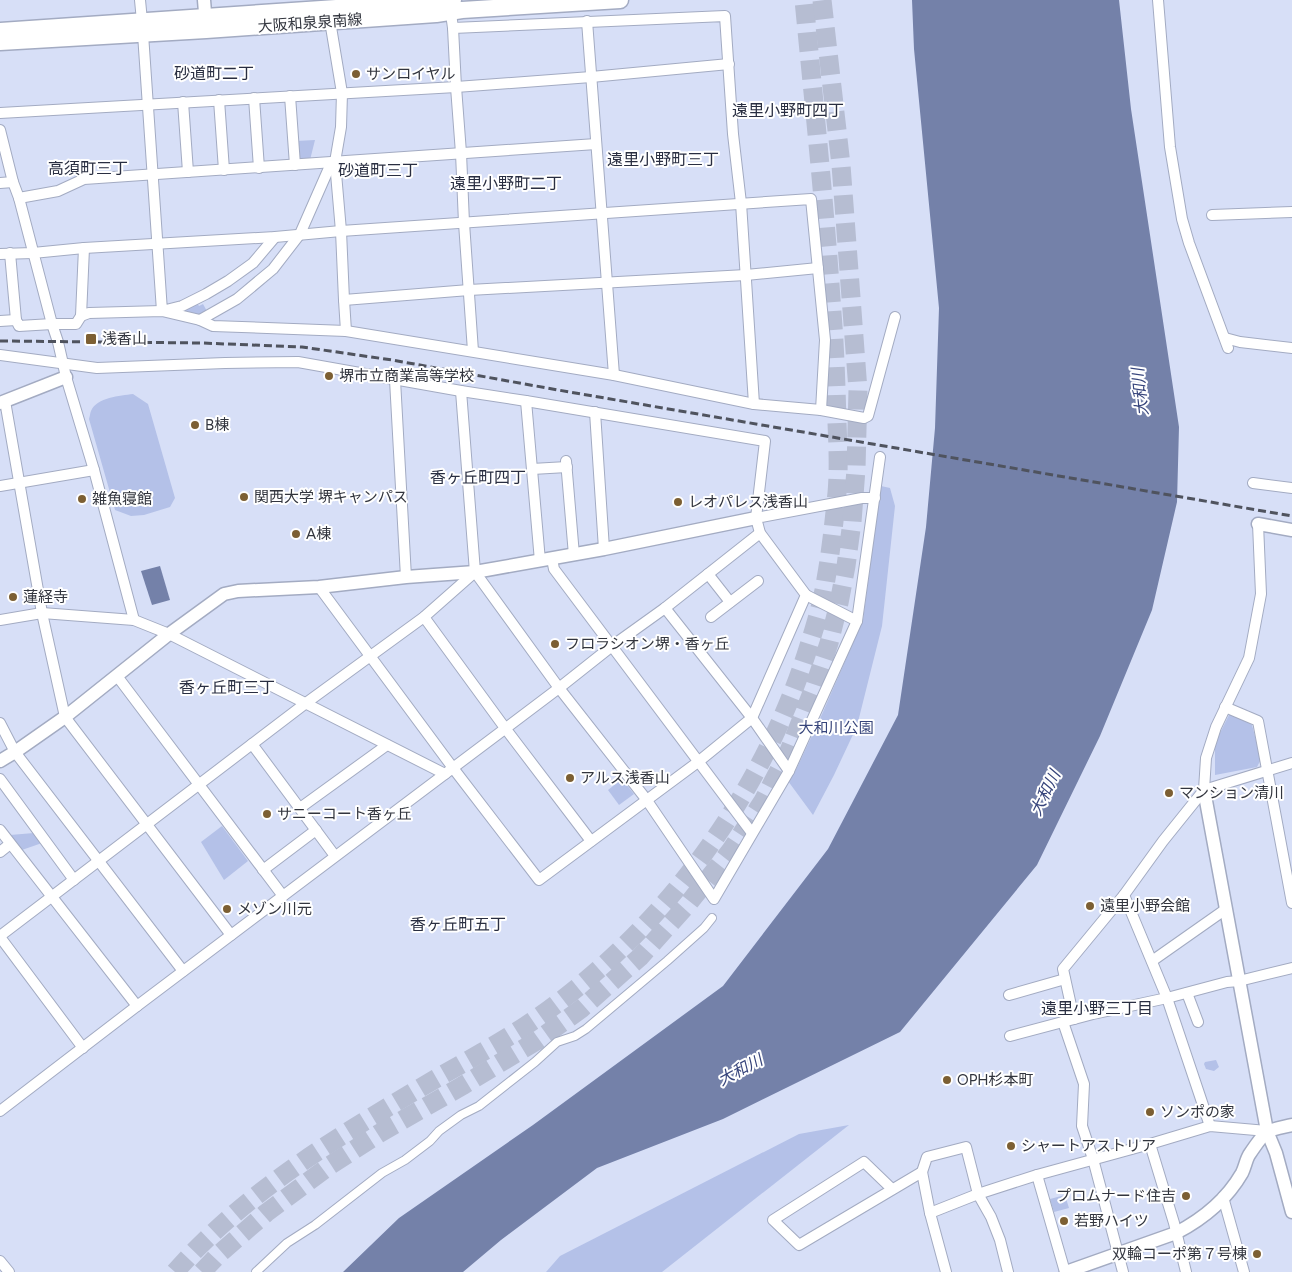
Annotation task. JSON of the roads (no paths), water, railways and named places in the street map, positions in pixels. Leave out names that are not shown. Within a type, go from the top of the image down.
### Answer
[{"type":"main road","name":"大阪和泉泉南線","points":[[206,24],[283,6],[323,10],[451,8],[620,0]]},
{"type":"main road","name":"大阪和泉泉南線","points":[[0,31],[206,24],[323,10],[350,4],[451,8]]},
{"type":"main road","name":"大阪和泉泉南線","points":[[0,42],[142,27]]},
{"type":"street","points":[[140,0],[162,311]]},
{"type":"street","points":[[204,0],[206,24]]},
{"type":"street","points":[[1158,0],[1170,147],[1182,219],[1226,343],[1240,342],[1292,348]]},
{"type":"street","points":[[473,352],[451,8],[587,21],[725,16],[733,134],[741,203],[754,404]]},
{"type":"street","points":[[323,10],[342,93],[341,127],[335,162],[341,231],[346,331]]},
{"type":"street","points":[[587,21],[614,375]]},
{"type":"street","points":[[0,113],[456,87],[729,64]]},
{"type":"street","points":[[290,96],[295,165]]},
{"type":"street","points":[[254,98],[259,168]]},
{"type":"street","points":[[219,100],[224,170]]},
{"type":"street","points":[[183,102],[188,172]]},
{"type":"street","points":[[0,130],[134,620]]},
{"type":"street","points":[[18,198],[58,191],[84,179],[596,144]]},
{"type":"street","points":[[200,320],[237,299],[273,269],[300,234],[329,168],[335,162]]},
{"type":"street","points":[[0,183],[13,182]]},
{"type":"street","points":[[84,248],[81,316],[76,324],[18,326],[5,253],[33,252],[84,248],[275,237],[811,199],[825,340],[821,410]]},
{"type":"street","points":[[1212,215],[1292,212]]},
{"type":"street","points":[[81,316],[89,313],[162,311],[182,306],[228,281],[252,263],[275,237]]},
{"type":"street","points":[[344,300],[469,290],[746,275],[818,268]]},
{"type":"street","points":[[162,311],[200,320],[213,326],[346,331],[614,375],[754,404],[821,410],[864,418],[868,416],[895,317]]},
{"type":"street","points":[[0,321],[16,320]]},
{"type":"street","points":[[0,355],[97,368],[298,362],[395,380],[765,441],[756,518],[760,533],[806,595],[857,621]]},
{"type":"street","points":[[66,377],[3,402],[42,613],[65,717],[231,935]]},
{"type":"street","points":[[395,380],[406,577]]},
{"type":"street","points":[[461,391],[476,572],[559,688],[646,800],[714,899],[789,770],[857,621],[880,457]]},
{"type":"street","points":[[526,401],[532,469],[546,560],[752,833]]},
{"type":"street","points":[[595,412],[604,549]]},
{"type":"street","points":[[532,469],[566,464],[574,554]]},
{"type":"street","points":[[0,486],[94,470]]},
{"type":"street","points":[[1253,483],[1292,488]]},
{"type":"street","points":[[0,760],[15,752],[65,717],[169,634],[224,594],[238,591],[476,572],[604,549],[862,498],[875,498]]},
{"type":"street","points":[[1292,530],[1258,524],[1261,594],[1249,658],[1216,727],[1206,758],[1204,790],[1267,1131],[1276,1152],[1292,1212]]},
{"type":"street","points":[[0,1111],[612,646],[665,608],[760,533]]},
{"type":"street","points":[[83,1048],[0,936],[306,703],[424,617],[476,572]]},
{"type":"street","points":[[708,574],[730,602]]},
{"type":"street","points":[[711,617],[758,581]]},
{"type":"street","points":[[319,586],[371,656],[449,771],[540,880],[698,762],[752,718],[806,595]]},
{"type":"street","points":[[665,608],[752,718],[789,770]]},
{"type":"street","points":[[0,620],[42,613],[134,620],[169,634],[387,744],[449,771]]},
{"type":"street","points":[[424,617],[591,841]]},
{"type":"street","points":[[117,676],[283,896]]},
{"type":"street","points":[[1225,707],[1258,721],[1292,903]]},
{"type":"street","points":[[0,722],[15,752],[183,971]]},
{"type":"street","points":[[252,744],[336,856]]},
{"type":"street","points":[[300,808],[387,744]]},
{"type":"street","points":[[1074,1019],[1063,969],[1124,895],[1163,841],[1204,790],[1292,763]]},
{"type":"street","points":[[0,779],[74,880]]},
{"type":"street","points":[[0,830],[51,898],[137,1006]]},
{"type":"street","points":[[263,870],[316,830]]},
{"type":"street","points":[[0,852],[10,844]]},
{"type":"street","points":[[1124,895],[1167,998],[1210,1126]]},
{"type":"street","points":[[1152,961],[1226,909]]},
{"type":"street","points":[[256,1272],[288,1243],[315,1225],[382,1173],[405,1160],[461,1115],[479,1106],[535,1062],[557,1042],[575,1036],[586,1029],[673,956],[704,928],[712,918]]},
{"type":"street","points":[[1010,1036],[1093,1014],[1292,968]]},
{"type":"street","points":[[1009,995],[1065,979]]},
{"type":"street","points":[[1187,993],[1198,1022]]},
{"type":"street","points":[[1063,1022],[1084,1084],[1082,1126],[1093,1159],[1123,1272]]},
{"type":"street","points":[[930,1213],[978,1194],[1037,1175],[1210,1126],[1267,1131],[1292,1125]]},
{"type":"street","points":[[1037,1175],[1066,1272],[1176,1233],[1209,1212],[1234,1184],[1243,1171],[1250,1154],[1267,1131]]},
{"type":"street","points":[[1150,1144],[1186,1272]]},
{"type":"street","points":[[946,1272],[930,1213],[922,1172],[927,1157],[966,1147],[978,1194],[991,1217],[1000,1240],[1008,1272]]},
{"type":"street","points":[[892,1189],[864,1162],[774,1220],[799,1245],[922,1172]]},
{"type":"street","points":[[1224,1197],[1244,1272]]},
{"type":"street","points":[[0,1260],[9,1272]]},
{"type":"water","name":"大和川","points":[[912,0],[1119,0],[1131,109],[1179,427],[1177,502],[1152,610],[1100,736],[1037,865],[900,1032],[723,1119],[597,1168],[501,1240],[463,1272],[343,1272],[399,1218],[533,1125],[723,986],[828,849],[898,715],[926,527],[935,428],[939,308],[914,49]]},
{"type":"water","points":[[160,566],[170,600],[152,605],[141,571]]},
{"type":"tunnel","points":[[175,1272],[232,1216],[296,1166],[363,1122],[514,1033],[540,1016],[585,981],[627,943],[666,901],[702,856],[734,809],[762,760],[786,708],[818,617],[834,526],[838,484],[833,327],[823,195],[804,0]]},
{"type":"tunnel","points":[[202,1272],[218,1255],[266,1213],[329,1166],[380,1133],[538,1040],[581,1009],[640,957],[688,904],[731,850],[763,801],[789,751],[815,685],[829,643],[839,603],[852,522],[856,469],[858,390],[841,165],[822,0]]},
{"type":"railway","points":[[0,341],[202,343],[302,347],[392,360],[1292,516]]},
{"type":"place","name":"サンロイヤル","points":[[356,74]]},
{"type":"place","name":"浅香山","points":[[91,339]]},
{"type":"place","name":"堺市立商業高等学校","points":[[329,376]]},
{"type":"place","name":"B棟","points":[[195,425]]},
{"type":"place","name":"関西大学 堺キャンパス","points":[[244,497]]},
{"type":"place","name":"雑魚寝館","points":[[82,499]]},
{"type":"place","name":"レオパレス浅香山","points":[[678,502]]},
{"type":"place","name":"A棟","points":[[296,534]]},
{"type":"place","name":"蓮経寺","points":[[13,597]]},
{"type":"place","name":"フロラシオン堺・香ヶ丘","points":[[555,644]]},
{"type":"place","name":"アルス浅香山","points":[[570,778]]},
{"type":"place","name":"マンション清川","points":[[1169,793]]},
{"type":"place","name":"サニーコート香ヶ丘","points":[[267,814]]},
{"type":"place","name":"遠里小野会館","points":[[1090,906]]},
{"type":"place","name":"メゾン川元","points":[[227,909]]},
{"type":"place","name":"OPH杉本町","points":[[947,1080]]},
{"type":"place","name":"ソンポの家","points":[[1150,1112]]},
{"type":"place","name":"シャートアストリア","points":[[1011,1146]]},
{"type":"place","name":"プロムナード住吉","points":[[1186,1196]]},
{"type":"place","name":"若野ハイツ","points":[[1064,1221]]},
{"type":"place","name":"双輪コーポ第７号棟","points":[[1257,1254]]},
{"type":"district","name":"砂道町二丁","points":[[214,73]]},
{"type":"district","name":"遠里小野町四丁","points":[[788,110]]},
{"type":"district","name":"遠里小野町三丁","points":[[663,159]]},
{"type":"district","name":"高須町三丁","points":[[88,168]]},
{"type":"district","name":"砂道町三丁","points":[[378,170]]},
{"type":"district","name":"遠里小野町二丁","points":[[506,183]]},
{"type":"district","name":"香ヶ丘町四丁","points":[[478,477]]},
{"type":"district","name":"香ヶ丘町三丁","points":[[227,687]]},
{"type":"district","name":"香ヶ丘町五丁","points":[[458,924]]},
{"type":"district","name":"遠里小野三丁目","points":[[1097,1008]]},
{"type":"park label","name":"大和川公園","points":[[836,728]]}]
